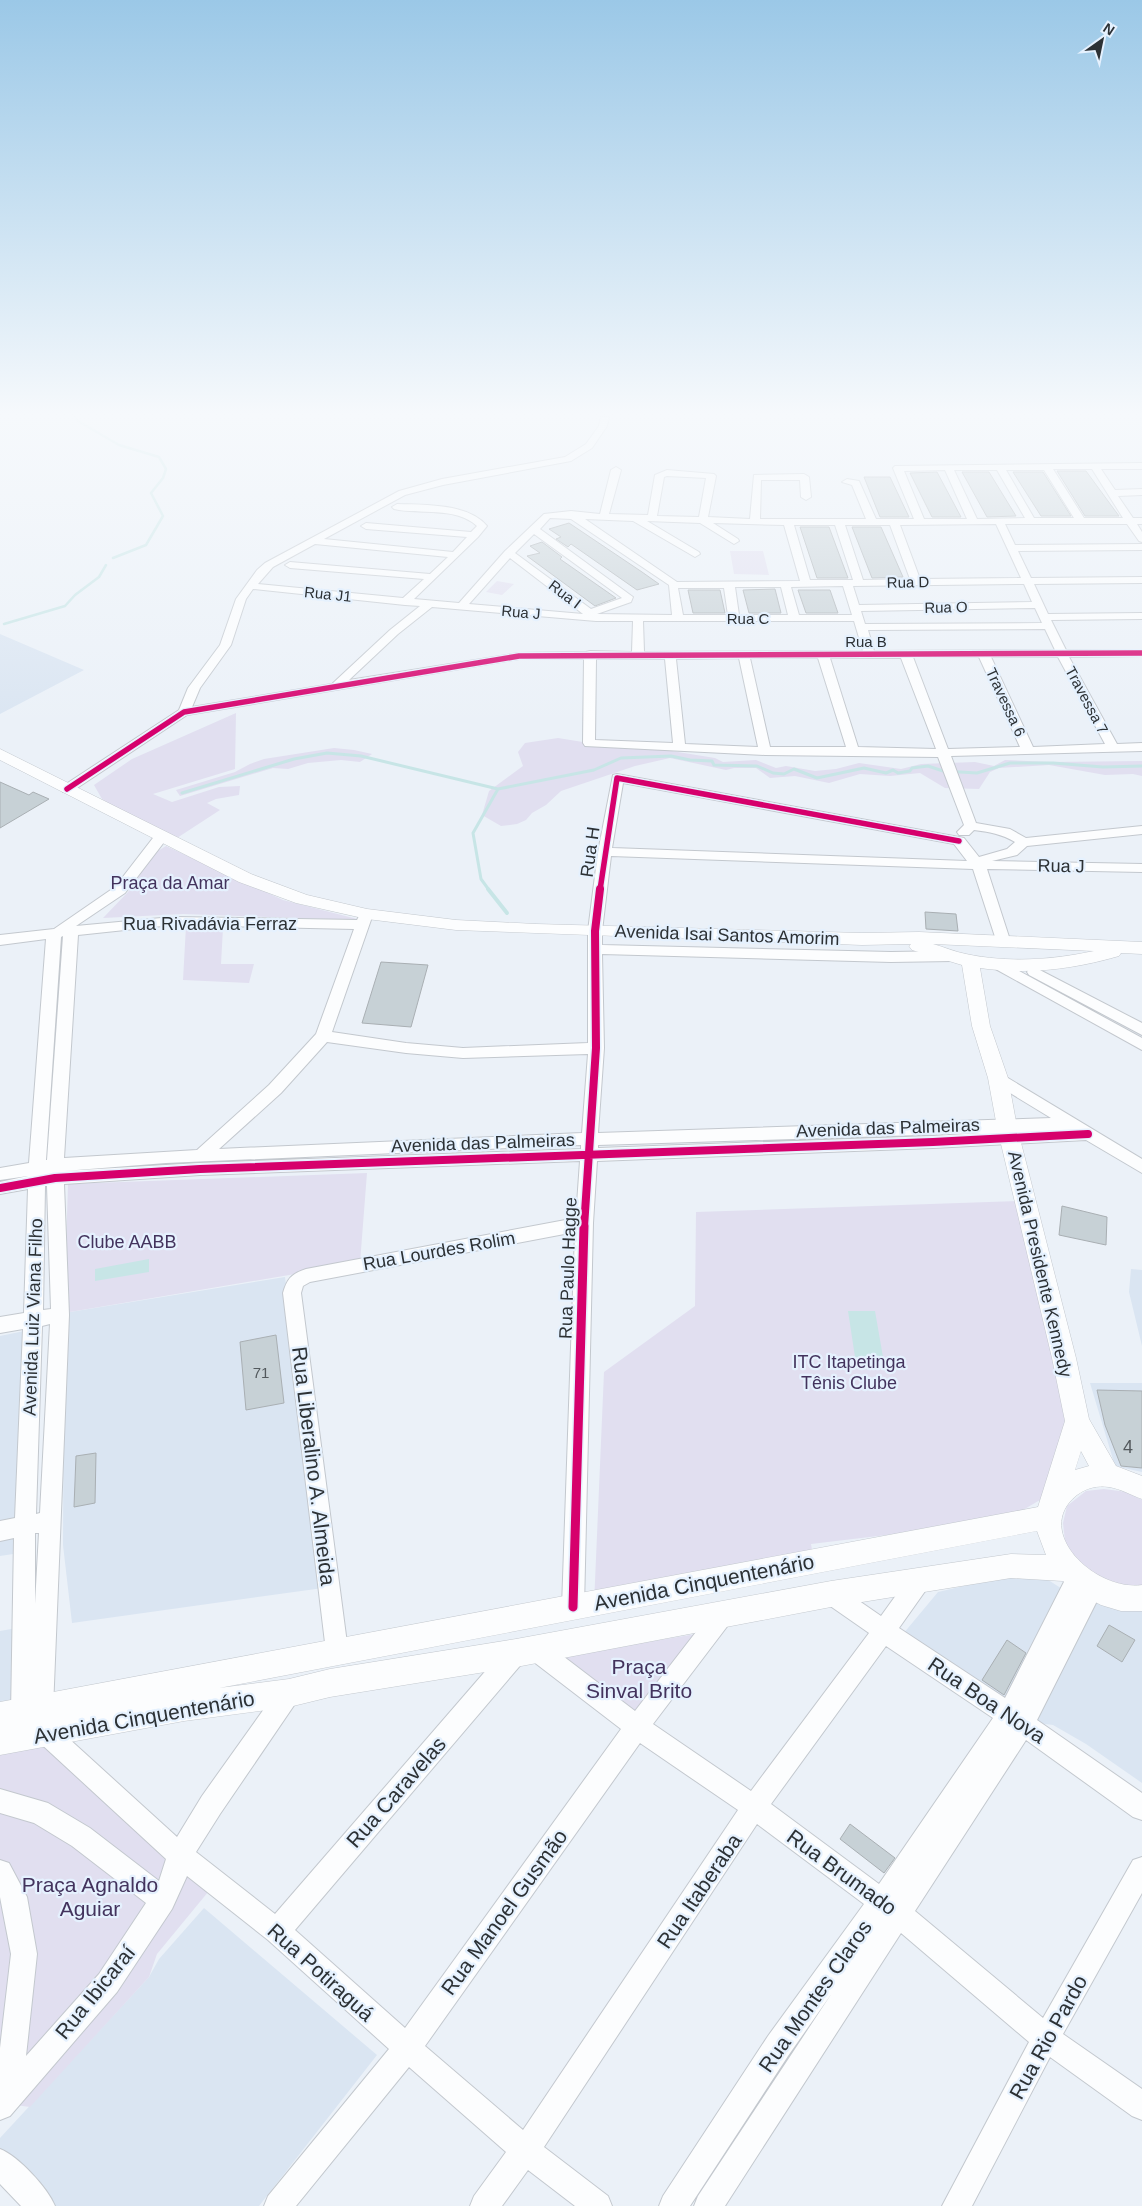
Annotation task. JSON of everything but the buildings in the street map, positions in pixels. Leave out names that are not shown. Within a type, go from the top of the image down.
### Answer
[{"type":"main road","name":"Avenida Isai Santos Amorim","points":[[0,754],[245,878],[364,920],[595,931],[862,939],[959,954]]},
{"type":"main road","points":[[959,954],[979,941],[1134,947]]},
{"type":"main road","points":[[959,954],[997,964],[1022,964],[1071,962],[1134,947]]},
{"type":"main road","name":"Avenida Presidente Kennedy","points":[[959,954],[980,1026],[998,1078],[1008,1133],[1064,1358],[1076,1421],[1108,1476]]},
{"type":"main road","name":"Avenida Presidente Kennedy","points":[[1051,1508],[1076,1421]]},
{"type":"main road","points":[[1087,1583],[1055,1550],[1048,1530],[1051,1508],[1064,1488],[1077,1480],[1108,1476],[1142,1488]]},
{"type":"main road","name":"Avenida Cinquentenário","points":[[16,1721],[48,1706],[573,1607],[1051,1508]]},
{"type":"main road","name":"Avenida Cinquentenário","points":[[16,1721],[184,1706],[289,1693],[831,1594],[1011,1566],[1038,1566],[1135,1600],[1142,1598]]},
{"type":"main road","name":"Avenida Cinquentenário","points":[[241,1669],[289,1693]]},
{"type":"street","points":[[184,712],[194,688],[225,645],[238,606],[260,572],[269,565],[350,520]]},
{"type":"street","points":[[405,602],[475,535],[482,524],[473,520]]},
{"type":"street","points":[[461,607],[509,553],[543,520]]},
{"type":"street","points":[[580,520],[675,585],[673,588],[678,618]]},
{"type":"street","points":[[639,520],[695,554]]},
{"type":"street","points":[[676,520],[755,522],[1139,521],[1142,539]]},
{"type":"street","points":[[703,521],[734,541]]},
{"type":"street","points":[[840,521],[859,583]]},
{"type":"street","points":[[894,521],[916,582]]},
{"type":"street","points":[[1000,521],[1062,654]]},
{"type":"street","points":[[788,522],[806,583]]},
{"type":"street","points":[[366,526],[475,535]]},
{"type":"street","points":[[534,529],[628,597],[627,600],[593,615]]},
{"type":"street","points":[[314,541],[456,555]]},
{"type":"street","points":[[1012,548],[1142,547]]},
{"type":"street","name":"Rua I","points":[[509,553],[593,615]]},
{"type":"street","points":[[290,566],[433,577]]},
{"type":"street","name":"Rua D","points":[[675,585],[1142,580]]},
{"type":"street","points":[[847,583],[870,654]]},
{"type":"street","points":[[729,584],[734,618]]},
{"type":"street","points":[[785,584],[794,618]]},
{"type":"street","name":"Rua J1","points":[[250,586],[405,602]]},
{"type":"street","name":"Rua J","points":[[405,602],[638,619]]},
{"type":"street","points":[[336,686],[394,632],[430,604]]},
{"type":"street","name":"Rua O","points":[[858,618],[1038,605]]},
{"type":"street","name":"Rua C","points":[[638,619],[858,618],[1047,622],[1142,616]]},
{"type":"street","points":[[638,619],[638,655]]},
{"type":"street","name":"Travessa 6","points":[[983,653],[1028,750]]},
{"type":"street","points":[[67,789],[184,712],[255,702],[336,686],[519,656],[590,654],[589,743],[765,751],[943,753],[1142,747]]},
{"type":"street","name":"Rua B","points":[[590,654],[1142,654]]},
{"type":"street","name":"Travessa 7","points":[[1062,654],[1112,747]]},
{"type":"street","points":[[670,655],[679,746]]},
{"type":"street","points":[[744,655],[765,751]]},
{"type":"street","points":[[823,655],[853,751]]},
{"type":"street","points":[[906,655],[971,826]]},
{"type":"street","name":"Rua H","points":[[595,931],[617,778],[959,840]]},
{"type":"street","points":[[971,826],[959,840],[964,849],[979,864],[1004,943]]},
{"type":"street","points":[[971,826],[1005,832],[1023,842],[1142,830]]},
{"type":"street","points":[[63,930],[120,890],[161,837]]},
{"type":"street","points":[[979,864],[984,859],[1012,852],[1023,842]]},
{"type":"street","name":"Rua H","points":[[605,852],[979,864]]},
{"type":"street","name":"Rua J","points":[[979,864],[1142,868]]},
{"type":"street","points":[[203,1154],[281,1082],[323,1036],[364,920]]},
{"type":"street","name":"Rua Rivadávia Ferraz","points":[[0,940],[63,930],[172,921],[364,920]]},
{"type":"street","name":"Avenida Luiz Viana Filho","points":[[16,1721],[33,1320],[46,1172],[63,930]]},
{"type":"street","name":"Rua Paulo Hagge","points":[[573,1607],[584,1223],[596,1048],[595,931]]},
{"type":"street","points":[[596,950],[891,957],[959,954]]},
{"type":"street","points":[[997,964],[1142,1045]]},
{"type":"street","points":[[1022,964],[1141,1028]]},
{"type":"street","points":[[323,1036],[453,1053],[596,1048]]},
{"type":"street","points":[[998,1078],[1142,1167]]},
{"type":"street","name":"Avenida das Palmeiras","points":[[1008,1133],[1070,1123]]},
{"type":"street","name":"Avenida das Palmeiras","points":[[0,1188],[46,1172],[203,1154],[588,1147],[1008,1133],[1088,1134]]},
{"type":"street","name":"Avenida das Palmeiras","points":[[0,1174],[200,1169],[588,1147]]},
{"type":"street","name":"Avenida Luiz Viana Filho","points":[[16,1721],[49,1521],[60,1315],[46,1172]]},
{"type":"street","name":"Rua Lourdes Rolim","points":[[295,1282],[306,1276],[461,1248],[584,1223]]},
{"type":"street","name":"Rua Liberalino A. Almeida","points":[[295,1282],[292,1293],[337,1651]]},
{"type":"street","points":[[0,1325],[60,1315]]},
{"type":"street","points":[[0,1531],[49,1521]]},
{"type":"street","name":"Rua Itaberaba","points":[[484,2206],[526,2151],[754,1807],[885,1632],[920,1580]]},
{"type":"street","points":[[1087,1583],[1142,1612]]},
{"type":"street","name":"Rua Montes Claros","points":[[708,2206],[891,1908],[1016,1719],[1087,1583]]},
{"type":"street","name":"Rua Boa Nova","points":[[831,1594],[1016,1719],[1142,1808]]},
{"type":"street","name":"Rua Manoel Gusmão","points":[[278,2206],[407,2048],[637,1726],[724,1613]]},
{"type":"street","name":"Rua Brumado","points":[[525,1651],[754,1807],[891,1908],[1046,2038],[1142,2106]]},
{"type":"street","name":"Rua Caravelas","points":[[277,1931],[525,1651]]},
{"type":"street","name":"Rua Ibicaraí","points":[[4,2101],[108,1983],[163,1900],[175,1876],[180,1856],[211,1805],[289,1693]]},
{"type":"street","name":"Rua Potiraguá","points":[[16,1721],[180,1856],[277,1931],[407,2048],[526,2151],[598,2206]]},
{"type":"street","points":[[0,1801],[39,1812],[81,1837],[163,1900]]},
{"type":"street","name":"Rua Rio Pardo","points":[[956,2206],[1046,2038],[1142,1869]]},
{"type":"street","points":[[0,1872],[14,1897],[24,1954],[4,2101]]},
{"type":"street","name":"Rua Montes Claros","points":[[673,2206],[778,2046],[891,1908]]},
{"type":"street","points":[[0,2163],[41,2206]]},
{"type":"shaded area","points":[[0,634],[84,670],[0,714]]},
{"type":"shaded area","points":[[149,1259],[149,1272],[95,1281],[95,1269]]},
{"type":"shaded area","points":[[1131,1269],[1142,1270],[1142,1346],[1129,1292]]},
{"type":"shaded area","points":[[285,1277],[323,1588],[72,1623],[63,1545],[64,1313]]},
{"type":"shaded area","points":[[848,1311],[875,1311],[883,1357],[855,1357]]},
{"type":"shaded area","points":[[29,1330],[20,1553],[0,1556],[0,1336]]},
{"type":"shaded area","points":[[1090,1383],[1142,1383],[1142,1472],[1115,1466]]},
{"type":"shaded area","points":[[1020,1573],[1039,1574],[1070,1594],[1142,1603],[1142,1783],[1086,1744],[1053,1725],[1007,1719],[898,1640],[938,1592]]},
{"type":"shaded area","points":[[17,1628],[14,1709],[0,1712],[0,1631]]},
{"type":"shaded area","points":[[204,1908],[377,2055],[259,2206],[40,2206],[0,2165],[0,2138],[149,1977],[159,1959]]},
{"type":"green space","points":[[730,551],[763,551],[769,575],[734,574]]},
{"type":"green space","points":[[497,581],[514,584],[502,595],[486,592]]},
{"type":"green space","points":[[236,713],[235,769],[153,794],[172,802],[219,787],[240,786],[239,795],[216,799],[207,803],[220,810],[177,838],[116,808],[102,799],[94,785],[132,759]]},
{"type":"green space","points":[[558,738],[589,743],[653,748],[715,758],[723,762],[756,760],[776,768],[786,766],[815,771],[836,769],[859,763],[901,769],[921,764],[975,762],[994,766],[1005,760],[1050,762],[1142,761],[1142,776],[1133,774],[1105,775],[1049,765],[999,768],[990,772],[979,789],[945,788],[920,773],[890,776],[860,774],[829,783],[795,776],[770,778],[756,768],[726,770],[670,758],[635,766],[561,791],[546,805],[532,813],[526,820],[517,824],[501,826],[482,815],[489,791],[523,766],[518,752],[525,743]]},
{"type":"green space","points":[[334,748],[372,754],[360,762],[341,760],[308,763],[288,769],[273,768],[180,796],[176,790],[235,772],[264,759]]},
{"type":"green space","name":"Praça da Amar","points":[[166,846],[283,900],[361,920],[183,914],[103,918],[128,892],[153,854]]},
{"type":"green space","points":[[186,926],[223,928],[221,964],[254,964],[249,983],[183,980]]},
{"type":"green space","name":"Clube AABB","points":[[367,1173],[360,1263],[64,1313],[68,1184]]},
{"type":"green space","name":"ITC Itapetinga Tênis Clube","points":[[1020,1201],[1076,1427],[1052,1493],[1004,1521],[811,1544],[815,1567],[594,1605],[604,1372],[695,1306],[696,1212]]},
{"type":"green space","points":[[1104,1489],[1127,1492],[1142,1500],[1142,1590],[1109,1585],[1074,1558],[1065,1541],[1063,1523],[1067,1506],[1086,1491]]},
{"type":"green space","name":"Praça Sinval Brito","points":[[720,1630],[647,1726],[552,1658]]},
{"type":"green space","name":"Praça Agnaldo Aguiar","points":[[0,1741],[52,1742],[213,1886],[157,1954],[149,1977],[30,2107],[0,2103]]},
{"type":"waterway","points":[[113,558],[146,545],[161,520]]},
{"type":"waterway","points":[[4,624],[65,606],[75,595],[99,577],[106,565]]},
{"type":"waterway","points":[[182,793],[294,759],[327,753],[361,756],[498,789]]},
{"type":"waterway","points":[[498,789],[594,770],[621,758],[671,756],[690,760],[712,761],[714,765],[757,766],[773,773],[784,774],[794,769],[817,778],[864,768],[886,773],[893,770],[898,773],[910,771],[912,768],[928,766],[943,771],[977,773],[1010,763],[1053,763],[1103,767],[1142,766]]},
{"type":"waterway","points":[[489,890],[481,879],[473,833],[498,789]]},
{"type":"waterway","points":[[488,889],[507,913]]},
{"type":"cycle path","points":[[67,789],[184,712],[519,656],[1142,653]]},
{"type":"cycle path","points":[[573,1607],[584,1223],[596,1048],[595,931],[617,778],[959,841]]},
{"type":"cycle path","points":[[0,1188],[55,1178],[200,1169],[933,1142],[1088,1134]]}]
